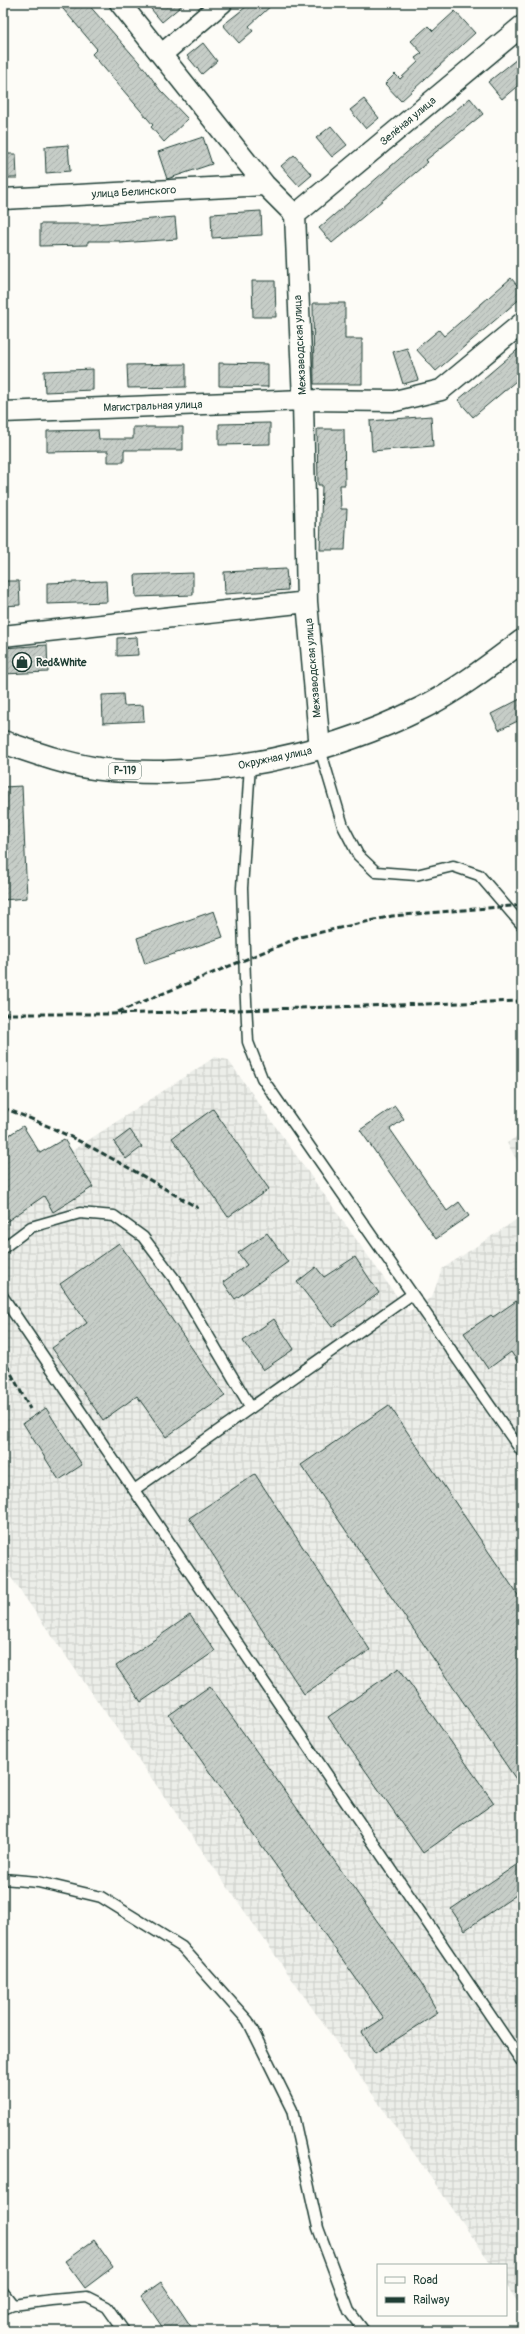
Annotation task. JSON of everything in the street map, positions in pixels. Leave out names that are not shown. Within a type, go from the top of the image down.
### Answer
[{"type":"highway","name":"Окружная улица","points":[[3,742],[53,760],[94,769],[150,772],[204,771],[250,765],[320,749],[374,731],[423,708],[480,673],[521,645]]},
{"type":"street","points":[[120,3],[265,185],[295,215]]},
{"type":"street","points":[[162,54],[222,3]]},
{"type":"street","name":"Зелёная улица","points":[[295,215],[522,26]]},
{"type":"street","name":"улица Белинского","points":[[3,199],[265,185]]},
{"type":"street","name":"Межзаводская улица","points":[[295,215],[303,400],[307,602],[320,749]]},
{"type":"street","name":"Магистральная улица","points":[[3,412],[303,400],[395,401],[441,390],[522,323]]},
{"type":"street","points":[[3,636],[307,602]]},
{"type":"lane","points":[[320,749],[343,826],[358,855],[376,872],[416,875],[453,866],[479,875],[522,925]]},
{"type":"lane","points":[[250,765],[242,888],[248,1042],[262,1078],[522,1452]]},
{"type":"lane","points":[[3,1248],[31,1227],[80,1213],[114,1216],[143,1237],[176,1282],[251,1408]]},
{"type":"lane","points":[[134,1490],[412,1295]]},
{"type":"lane","points":[[3,1297],[522,2062]]},
{"type":"lane","points":[[3,1880],[38,1882],[101,1897],[182,1947],[248,2021],[292,2110],[318,2228],[349,2311],[364,2331]]},
{"type":"lane","points":[[3,2292],[8,2307],[52,2300],[87,2298],[107,2307],[124,2331]]},
{"type":"shaded area","points":[[215,1057],[228,1060],[408,1312],[432,1297],[442,1269],[522,1216],[522,2308],[507,2286],[507,2264],[491,2264],[3,1566],[3,1139],[23,1126],[40,1153],[64,1139],[72,1151]]},
{"type":"shaded area","points":[[522,1133],[522,1169],[507,1143]]},
{"type":"building","points":[[58,3],[87,3],[145,69],[160,90],[188,119],[164,142],[151,127],[153,125],[92,54],[97,49]]},
{"type":"building","points":[[146,3],[185,3],[162,22]]},
{"type":"building","points":[[251,3],[274,3],[249,26],[253,31],[239,43],[223,25]]},
{"type":"building","points":[[455,11],[475,33],[401,101],[385,84],[395,74],[400,79],[418,62],[415,58],[422,53],[411,41],[428,26],[433,31]]},
{"type":"building","points":[[203,43],[217,61],[202,74],[187,56]]},
{"type":"building","points":[[522,55],[522,82],[502,99],[488,82]]},
{"type":"building","points":[[470,98],[483,114],[426,160],[428,162],[332,243],[319,228]]},
{"type":"building","points":[[364,99],[379,118],[366,129],[350,110]]},
{"type":"building","points":[[331,126],[347,145],[332,157],[316,138]]},
{"type":"building","points":[[203,137],[212,164],[167,179],[158,152]]},
{"type":"building","points":[[68,145],[70,171],[46,173],[45,147]]},
{"type":"building","points":[[3,154],[16,154],[17,178],[3,178]]},
{"type":"building","points":[[294,155],[312,175],[299,186],[281,166]]},
{"type":"building","points":[[261,211],[262,235],[212,238],[211,214]]},
{"type":"building","points":[[175,217],[177,239],[120,243],[120,241],[88,241],[88,245],[40,246],[40,224],[95,224]]},
{"type":"building","points":[[511,278],[522,291],[522,297],[436,371],[416,349],[439,330],[444,336]]},
{"type":"building","points":[[252,281],[275,281],[276,317],[253,317]]},
{"type":"building","points":[[313,303],[345,303],[345,339],[362,339],[362,384],[314,384]]},
{"type":"building","points":[[522,346],[522,376],[473,417],[458,400]]},
{"type":"building","points":[[407,348],[418,380],[403,384],[393,352]]},
{"type":"building","points":[[219,363],[268,364],[268,387],[219,386]]},
{"type":"building","points":[[186,364],[186,387],[128,388],[127,365]]},
{"type":"building","points":[[93,369],[93,390],[45,392],[44,371]]},
{"type":"building","points":[[431,416],[433,446],[372,451],[370,421]]},
{"type":"building","points":[[270,423],[270,444],[219,445],[219,424]]},
{"type":"building","points":[[133,427],[183,427],[183,450],[124,450],[124,462],[108,462],[108,451],[47,452],[47,431],[98,430],[99,439],[133,439]]},
{"type":"building","points":[[317,429],[344,429],[345,485],[340,485],[341,509],[347,509],[345,550],[320,550],[322,485],[318,485]]},
{"type":"building","points":[[286,569],[288,590],[225,594],[224,572]]},
{"type":"building","points":[[193,573],[193,595],[136,597],[135,575]]},
{"type":"building","points":[[3,581],[19,581],[20,605],[3,606]]},
{"type":"building","points":[[106,581],[107,602],[47,604],[47,583]]},
{"type":"building","points":[[137,637],[138,655],[117,656],[117,638]]},
{"type":"building","points":[[47,645],[48,672],[3,674],[3,648]]},
{"type":"building","points":[[123,694],[124,706],[143,705],[144,721],[103,723],[102,695]]},
{"type":"building","points":[[522,698],[522,719],[499,730],[491,714]]},
{"type":"building","points":[[22,786],[27,898],[3,900],[3,787]]},
{"type":"building","points":[[214,911],[223,937],[145,964],[137,938]]},
{"type":"building","points":[[395,1106],[404,1119],[390,1129],[447,1211],[459,1202],[469,1216],[436,1239],[360,1130]]},
{"type":"building","points":[[213,1109],[269,1189],[228,1217],[172,1138]]},
{"type":"building","points":[[23,1126],[40,1153],[64,1139],[93,1187],[53,1212],[44,1196],[3,1224],[3,1139]]},
{"type":"building","points":[[130,1130],[142,1147],[126,1159],[114,1142]]},
{"type":"building","points":[[267,1233],[288,1262],[235,1299],[223,1282],[247,1265],[238,1253]]},
{"type":"building","points":[[119,1243],[225,1396],[166,1437],[137,1396],[103,1420],[52,1348],[87,1323],[60,1284]]},
{"type":"building","points":[[355,1257],[379,1293],[332,1327],[297,1282],[316,1267],[324,1277]]},
{"type":"building","points":[[522,1297],[522,1368],[511,1352],[488,1369],[464,1333],[491,1315],[493,1317]]},
{"type":"building","points":[[274,1319],[294,1349],[263,1370],[243,1341]]},
{"type":"building","points":[[389,1405],[522,1601],[522,1788],[301,1465]]},
{"type":"building","points":[[46,1408],[82,1465],[59,1480],[23,1423]]},
{"type":"building","points":[[255,1474],[370,1650],[304,1694],[189,1518]]},
{"type":"building","points":[[190,1615],[215,1651],[141,1702],[116,1666]]},
{"type":"building","points":[[399,1668],[494,1803],[423,1853],[328,1717]]},
{"type":"building","points":[[210,1686],[422,1984],[438,2013],[375,2053],[362,2032],[384,2018],[169,1715]]},
{"type":"building","points":[[522,1861],[522,1891],[465,1930],[451,1909]]},
{"type":"building","points":[[94,2240],[113,2267],[85,2288],[65,2261]]},
{"type":"building","points":[[161,2282],[194,2331],[165,2331],[141,2296]]},
{"type":"railway","points":[[118,1012],[300,937],[392,916],[522,905]]},
{"type":"railway","points":[[3,1014],[112,1014],[522,1001]]},
{"type":"railway","points":[[3,1108],[79,1141],[198,1208]]},
{"type":"railway","points":[[3,1358],[30,1409]]},
{"type":"place","name":"Red&White","points":[[22,662]]}]
